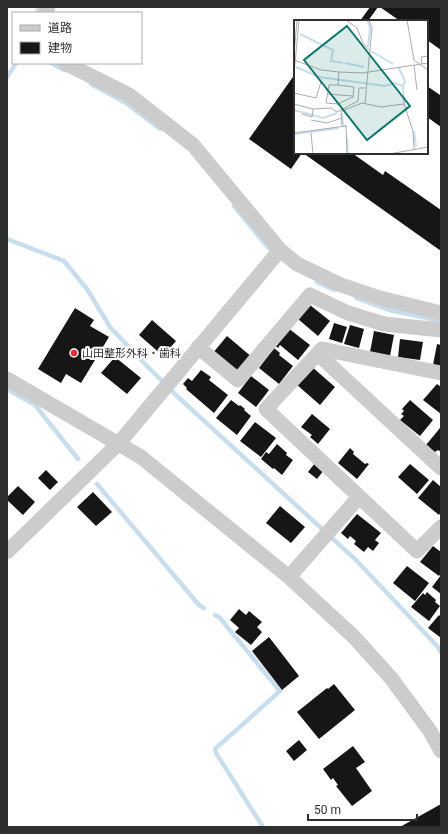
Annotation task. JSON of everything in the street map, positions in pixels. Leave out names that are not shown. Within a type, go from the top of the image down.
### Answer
[{"type":"street","points":[[68,64],[129,95],[193,145],[275,255],[341,285],[380,298],[441,313]]},
{"type":"street","points":[[7,552],[118,443],[275,255]]},
{"type":"street","points":[[198,347],[238,380],[310,295],[348,313],[384,324],[441,330]]},
{"type":"street","points":[[441,373],[322,349],[266,409],[417,550],[441,527]]},
{"type":"street","points":[[318,354],[441,468]]},
{"type":"street","points":[[7,379],[141,457],[289,577],[354,637],[391,678],[430,731],[441,751]]},
{"type":"street","points":[[289,577],[359,497]]},
{"type":"building","points":[[370,7],[378,7],[369,20],[361,20]]},
{"type":"building","points":[[380,7],[441,7],[441,50],[428,41],[428,20],[399,20]]},
{"type":"building","points":[[294,75],[294,154],[301,154],[291,169],[249,139]]},
{"type":"building","points":[[428,87],[440,95],[441,94],[441,127],[428,118]]},
{"type":"building","points":[[304,154],[353,154],[383,175],[385,171],[441,210],[441,251]]},
{"type":"building","points":[[310,305],[330,321],[318,336],[298,319]]},
{"type":"building","name":"山田整形外科・歯科","points":[[75,308],[94,320],[90,326],[109,337],[81,383],[66,374],[61,383],[38,369]]},
{"type":"building","points":[[152,320],[176,341],[163,356],[139,335]]},
{"type":"building","points":[[334,323],[347,327],[342,343],[329,339]]},
{"type":"building","points":[[350,325],[364,329],[359,348],[344,344]]},
{"type":"building","points":[[288,328],[310,345],[298,360],[280,345],[278,348],[273,344]]},
{"type":"building","points":[[374,331],[394,335],[390,356],[370,352]]},
{"type":"building","points":[[227,336],[253,358],[239,376],[212,354]]},
{"type":"building","points":[[400,339],[423,342],[420,360],[398,357]]},
{"type":"building","points":[[437,344],[441,345],[441,366],[433,365]]},
{"type":"building","points":[[274,348],[280,353],[279,355],[293,366],[279,384],[259,368]]},
{"type":"building","points":[[115,357],[141,378],[127,394],[101,373]]},
{"type":"building","points":[[311,366],[335,387],[320,405],[296,384]]},
{"type":"building","points":[[201,370],[211,377],[209,380],[228,395],[214,413],[186,389],[187,388],[183,384],[188,378],[192,381]]},
{"type":"building","points":[[251,376],[269,390],[256,407],[238,393]]},
{"type":"building","points":[[437,384],[441,387],[441,414],[423,400]]},
{"type":"building","points":[[231,400],[245,409],[244,410],[251,416],[237,435],[216,418]]},
{"type":"building","points":[[410,400],[433,420],[420,436],[400,420],[404,416],[401,414],[404,411],[402,409]]},
{"type":"building","points":[[312,414],[330,429],[318,444],[310,437],[312,435],[301,427]]},
{"type":"building","points":[[255,422],[276,438],[261,457],[240,441]]},
{"type":"building","points":[[440,428],[441,452],[438,450],[435,452],[426,445]]},
{"type":"building","points":[[277,444],[287,453],[286,455],[293,460],[282,475],[261,459],[266,452],[269,454]]},
{"type":"building","points":[[350,448],[354,452],[353,454],[365,464],[369,464],[357,479],[338,463]]},
{"type":"building","points":[[315,463],[324,470],[317,479],[308,472]]},
{"type":"building","points":[[410,464],[429,480],[417,494],[398,477]]},
{"type":"building","points":[[46,470],[58,482],[50,490],[38,478]]},
{"type":"building","points":[[433,480],[441,487],[441,512],[439,515],[418,498]]},
{"type":"building","points":[[18,486],[35,502],[23,515],[7,500],[7,497]]},
{"type":"building","points":[[93,492],[112,512],[96,526],[77,507]]},
{"type":"building","points":[[280,506],[305,527],[291,543],[266,523]]},
{"type":"building","points":[[357,514],[381,533],[375,540],[379,543],[373,551],[368,547],[364,552],[354,544],[356,541],[350,536],[348,539],[341,533]]},
{"type":"building","points":[[433,546],[441,552],[441,573],[439,576],[420,562]]},
{"type":"building","points":[[407,566],[429,583],[415,601],[393,583]]},
{"type":"building","points":[[441,575],[441,594],[432,587]]},
{"type":"building","points":[[427,592],[440,606],[429,621],[411,607],[423,593],[425,595]]},
{"type":"building","points":[[239,609],[246,615],[249,611],[262,622],[257,627],[262,632],[251,645],[235,632],[239,628],[230,620]]},
{"type":"building","points":[[439,615],[441,617],[441,638],[428,628]]},
{"type":"building","points":[[269,637],[299,676],[282,690],[252,651]]},
{"type":"building","points":[[334,684],[355,710],[319,739],[297,712]]},
{"type":"building","points":[[299,740],[307,750],[294,761],[286,751]]},
{"type":"building","points":[[353,746],[365,762],[356,768],[372,791],[352,806],[336,786],[338,785],[333,778],[331,780],[323,769]]},
{"type":"building","points":[[441,804],[441,827],[400,827]]},
{"type":"waterway","points":[[37,12],[39,7]]},
{"type":"waterway","points":[[7,77],[15,64]]},
{"type":"waterway","points":[[53,64],[64,70]]},
{"type":"waterway","points":[[91,84],[126,103],[160,129]]},
{"type":"waterway","points":[[234,206],[273,252]]},
{"type":"waterway","points":[[7,239],[64,261],[87,289],[110,327],[142,361],[178,397],[356,560],[441,652]]},
{"type":"waterway","points":[[317,282],[334,290]]},
{"type":"waterway","points":[[356,298],[389,310],[441,321]]},
{"type":"waterway","points":[[7,389],[35,405],[78,459]]},
{"type":"waterway","points":[[97,484],[199,605],[204,608]]},
{"type":"waterway","points":[[215,615],[220,618],[280,691],[215,749],[216,753],[263,827]]},
{"type":"place","name":"山田整形外科・歯科","points":[[74,353]]}]
